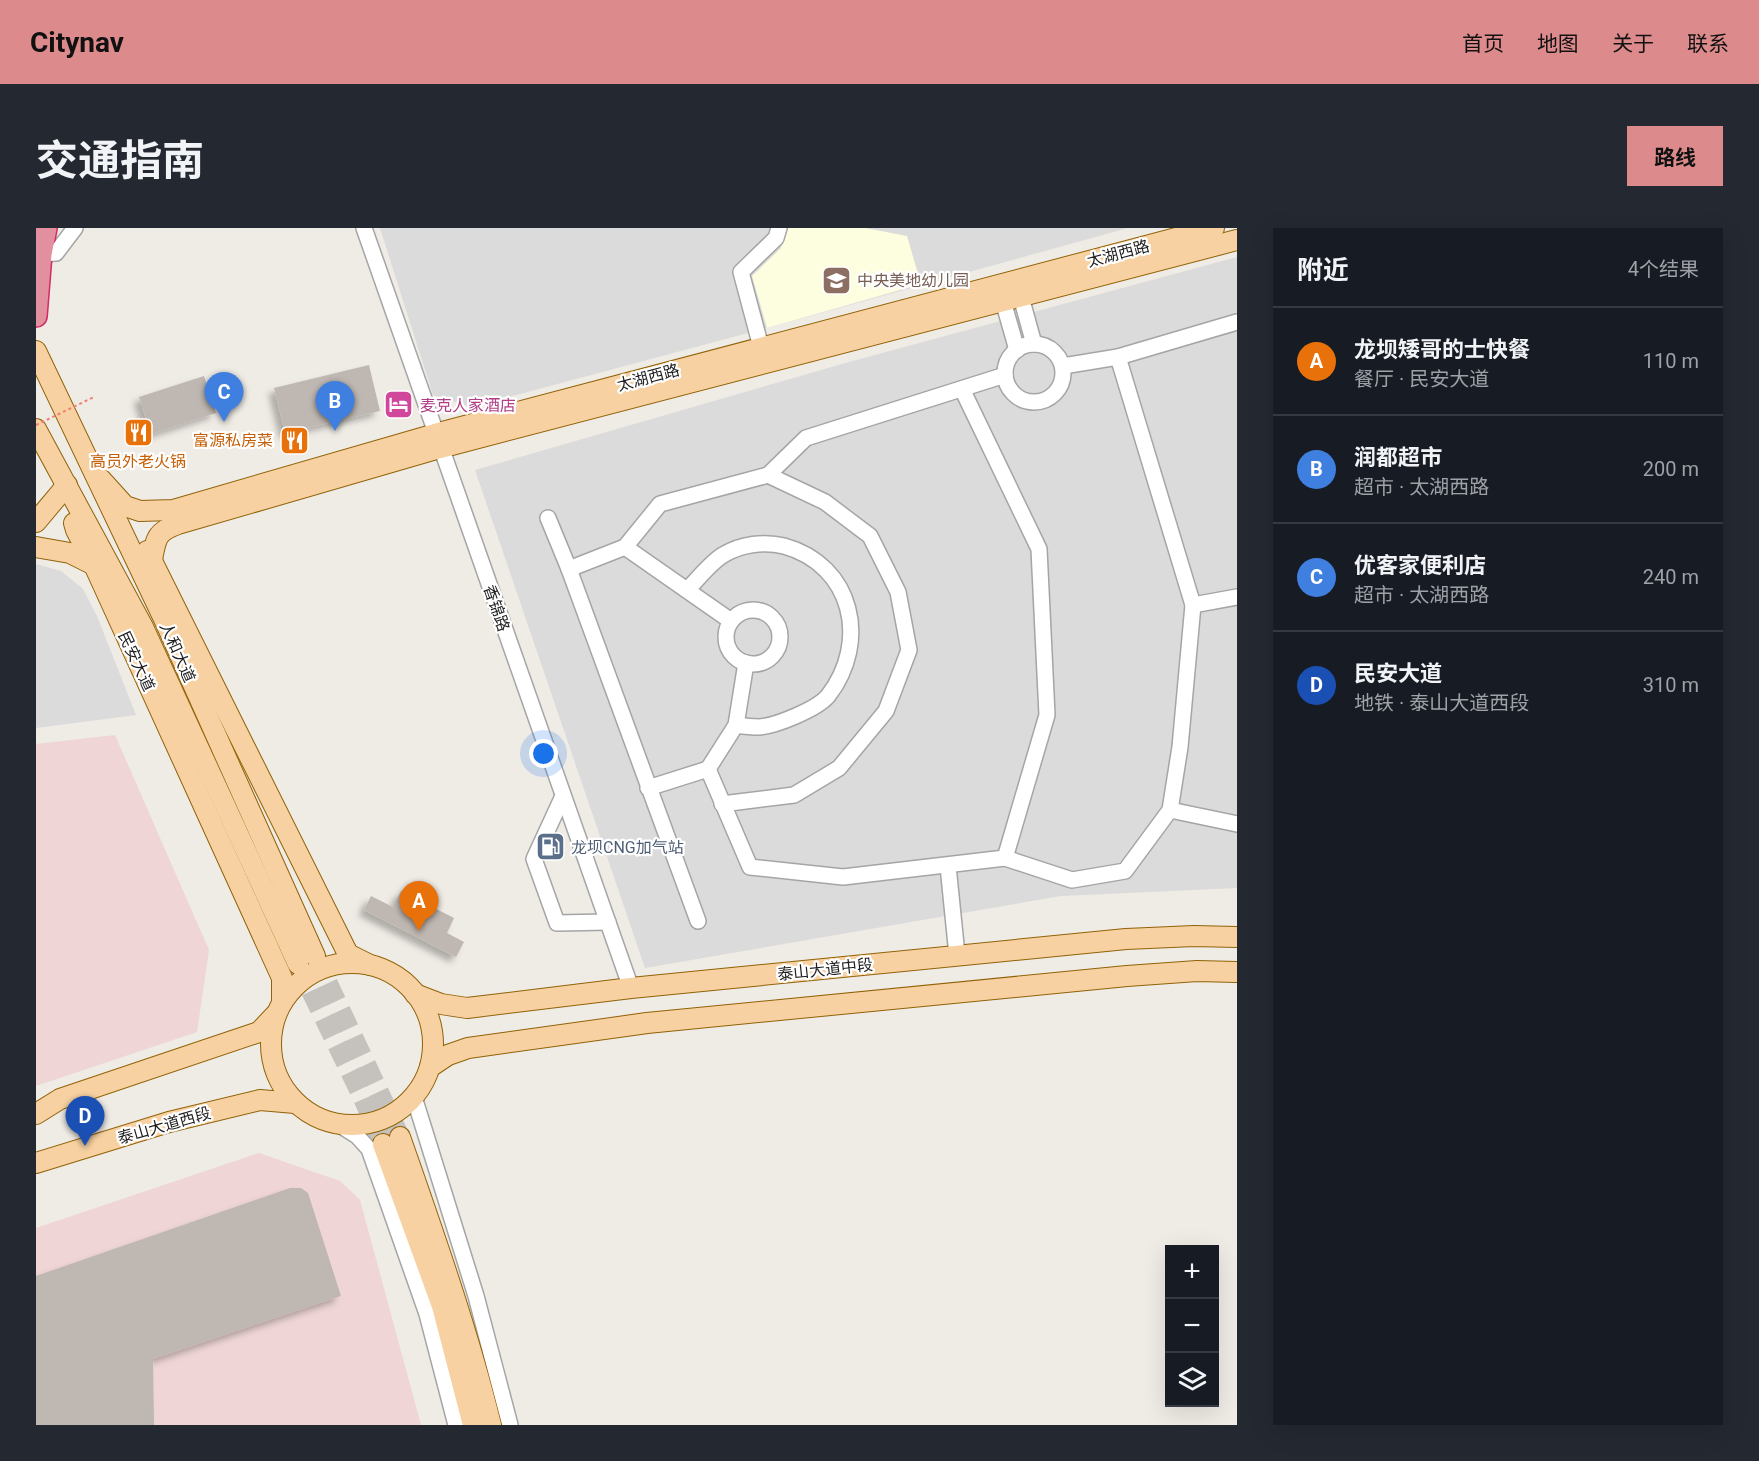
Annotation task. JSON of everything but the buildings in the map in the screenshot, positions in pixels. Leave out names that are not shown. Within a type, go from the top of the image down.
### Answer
[{"type":"highway","points":[[36,316],[40,254],[46,228]]},
{"type":"main road","name":"太湖西路","points":[[152,560],[155,543],[163,530],[438,441],[761,347],[1214,228]]},
{"type":"main road","name":"太湖西路","points":[[125,506],[140,511],[173,510],[438,441],[1012,299],[1237,240]]},
{"type":"main road","name":"人和大道","points":[[36,351],[96,474],[307,960],[143,627],[36,427]]},
{"type":"main road","points":[[96,474],[125,506],[348,954],[395,975],[415,994],[429,1018],[433,1034],[433,1050],[424,1083],[402,1109],[387,1118],[371,1123],[354,1126],[315,1117],[295,1103],[280,1084],[271,1059],[271,1031],[279,1007]]},
{"type":"main road","points":[[36,522],[67,485]]},
{"type":"main road","name":"民安大道","points":[[67,485],[76,530],[282,978],[279,1007]]},
{"type":"main road","points":[[36,547],[70,553],[93,565]]},
{"type":"main road","name":"泰山大道中段","points":[[415,994],[441,1004],[467,1008],[631,988],[1126,939],[1237,937]]},
{"type":"main road","points":[[36,1114],[60,1100],[259,1032],[309,975],[342,963],[370,965]]},
{"type":"main road","points":[[430,1067],[448,1055],[468,1048],[647,1023],[1127,976],[1197,971],[1237,972]]},
{"type":"main road","name":"泰山大道西段","points":[[36,1163],[169,1122],[260,1100],[295,1103]]},
{"type":"main road","points":[[473,1425],[442,1306],[392,1140],[457,1302],[491,1425]]},
{"type":"street","points":[[40,254],[56,253],[75,228]]},
{"type":"street","name":"香锦路","points":[[364,228],[631,988]]},
{"type":"street","points":[[761,347],[741,272],[776,238],[779,228]]},
{"type":"street","points":[[1012,299],[1034,344]]},
{"type":"street","points":[[1012,299],[1017,350]]},
{"type":"street","points":[[1063,366],[1118,357],[1237,322]]},
{"type":"street","points":[[1034,344],[1044,345],[1052,350],[1063,366],[1064,376],[1062,385],[1048,399],[1029,402],[1012,393],[1005,375],[1010,357],[1025,345],[1034,344]]},
{"type":"street","points":[[708,770],[750,867],[843,877],[1005,858],[1072,880],[1125,872],[1170,810],[1180,747],[1193,605],[1118,357]]},
{"type":"street","points":[[569,569],[625,547],[660,504],[768,475],[806,438],[1005,375]]},
{"type":"street","points":[[962,389],[1039,549],[1047,715],[1005,858]]},
{"type":"street","points":[[722,804],[794,795],[839,768],[886,711],[909,650],[898,592],[870,536],[825,502],[768,475]]},
{"type":"street","points":[[548,518],[569,569],[698,921]]},
{"type":"street","points":[[687,590],[723,555],[748,545],[772,543],[795,549],[820,562],[842,589],[852,626],[845,667],[827,697],[804,714],[761,727],[736,726]]},
{"type":"street","points":[[625,547],[731,621]]},
{"type":"street","points":[[1193,605],[1237,597]]},
{"type":"street","points":[[752,609],[768,614],[779,627],[780,643],[771,658],[755,664],[746,663],[732,654],[727,646],[727,629],[731,621],[744,611],[752,609]]},
{"type":"street","points":[[648,788],[708,770],[736,726],[746,663]]},
{"type":"street","points":[[563,796],[534,859],[557,923],[608,922]]},
{"type":"street","points":[[1170,810],[1237,824]]},
{"type":"street","points":[[948,866],[957,956]]},
{"type":"street","points":[[414,1097],[476,1296],[510,1425]]},
{"type":"street","points":[[338,1124],[357,1136],[369,1149],[427,1314],[456,1425]]},
{"type":"path","points":[[36,427],[94,397]]},
{"type":"shaded area","points":[[380,228],[1128,228],[471,407],[433,395]]},
{"type":"shaded area","name":"中央美地幼儿园","points":[[785,228],[865,228],[907,236],[921,284],[767,328],[752,276],[781,248]]},
{"type":"shaded area","points":[[1237,257],[1237,888],[1061,896],[645,968],[475,470],[849,362]]},
{"type":"shaded area","points":[[36,564],[61,571],[83,589],[97,616],[136,715],[36,728]]},
{"type":"shaded area","points":[[115,735],[209,950],[197,1032],[36,1086],[36,744]]},
{"type":"shaded area","points":[[259,1153],[340,1181],[360,1200],[421,1425],[36,1425],[36,1228]]},
{"type":"tunnel","points":[[315,956],[400,1137]]},
{"type":"tunnel","points":[[298,964],[383,1144]]},
{"type":"place","name":"中央美地幼儿园","points":[[836,280]]},
{"type":"place","name":"麦克人家酒店","points":[[399,405]]},
{"type":"place","name":"优客家便利店","points":[[224,422]]},
{"type":"place","name":"润都超市","points":[[335,431]]},
{"type":"place","name":"高员外老火锅","points":[[138,433]]},
{"type":"place","name":"富源私房菜","points":[[294,440]]},
{"type":"place","name":"龙坝CNG加气站","points":[[550,847]]},
{"type":"place","name":"龙坝矮哥的士快餐","points":[[419,931]]},
{"type":"place","name":"民安大道","points":[[85,1146]]}]
